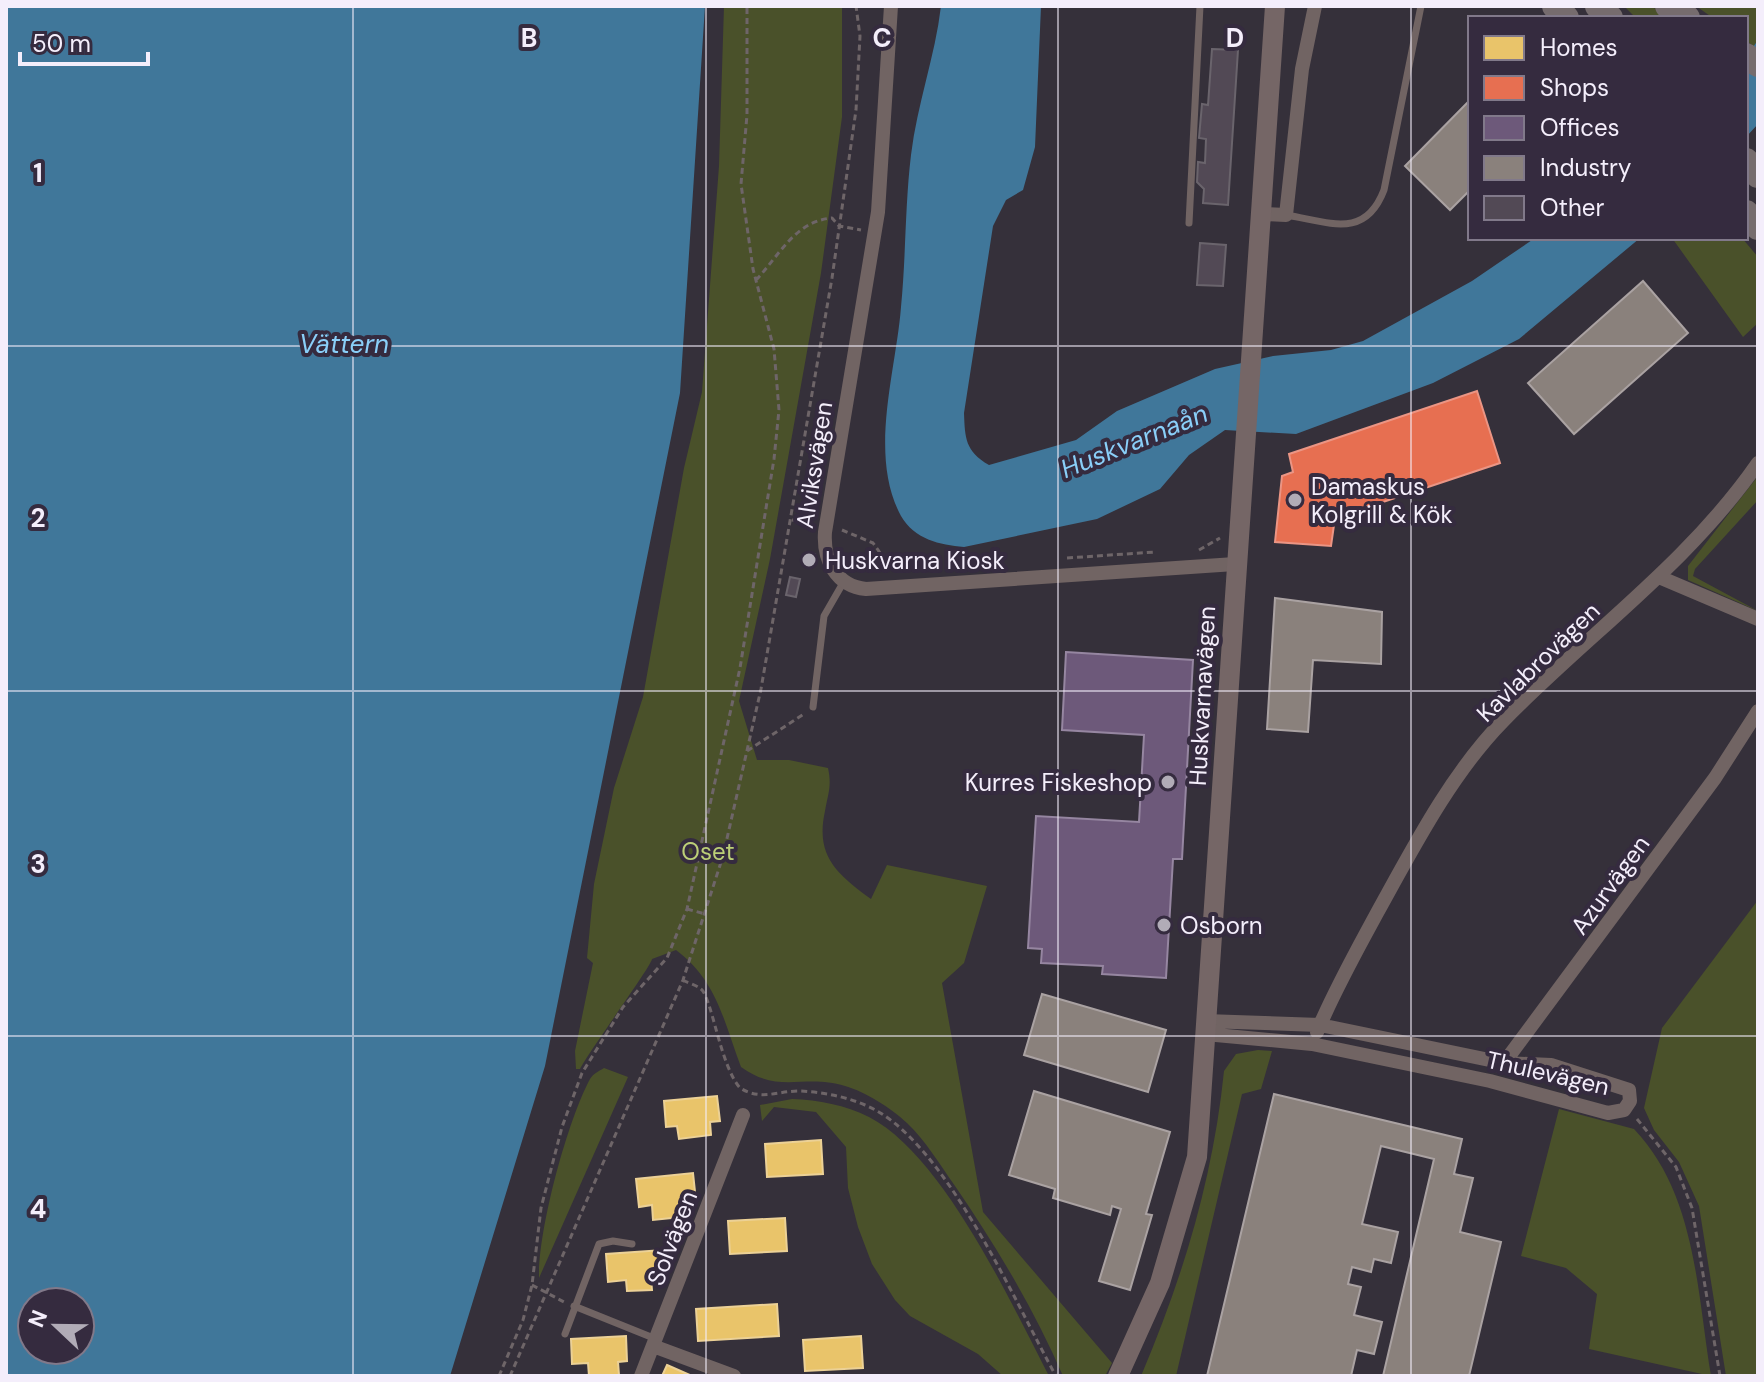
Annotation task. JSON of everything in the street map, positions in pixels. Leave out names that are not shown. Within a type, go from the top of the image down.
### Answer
[{"type":"street","name":"Alviksvägen","points":[[843,583],[826,554],[826,524],[875,233],[891,6]]},
{"type":"street","name":"Huskvarnavägen","points":[[1118,1376],[1160,1283],[1197,1157],[1275,6]]},
{"type":"street","points":[[1261,214],[1286,215],[1302,69],[1315,6]]},
{"type":"street","name":"Kavlabrovägen","points":[[1312,1044],[1398,875],[1458,779],[1501,722],[1659,577],[1726,509],[1758,463]]},
{"type":"street","points":[[843,583],[866,589],[1235,564]]},
{"type":"street","points":[[1659,577],[1758,619]]},
{"type":"street","name":"Azurvägen","points":[[1490,1081],[1706,790],[1758,711]]},
{"type":"street","name":"Thulevägen","points":[[1320,1025],[1504,1063],[1551,1065],[1618,1084],[1629,1090],[1630,1101],[1624,1110],[1608,1113],[1490,1081],[1312,1044],[1205,1028],[1320,1025]]},
{"type":"street","name":"Solvägen","points":[[641,1376],[743,1115]]},
{"type":"street","points":[[654,1343],[734,1376]]},
{"type":"lane","points":[[1189,223],[1200,6]]},
{"type":"lane","points":[[1286,215],[1348,225],[1364,220],[1377,210],[1384,190],[1421,6]]},
{"type":"lane","points":[[813,707],[824,616],[843,583]]},
{"type":"lane","points":[[565,1334],[599,1244],[613,1241],[632,1244]]},
{"type":"lane","points":[[574,1306],[654,1343]]},
{"type":"path","points":[[499,1376],[523,1320],[532,1285],[541,1208],[562,1127],[582,1073],[623,1007],[667,958],[687,909],[724,752],[774,459],[779,410],[774,349],[756,280],[741,184],[747,115],[747,6]]},
{"type":"path","points":[[510,1376],[683,980],[723,856],[792,520],[839,226],[856,110],[860,36],[856,6]]},
{"type":"path","points":[[756,280],[781,254],[795,232],[818,219],[832,218],[839,226],[875,233]]},
{"type":"path","points":[[792,520],[826,524],[873,543],[887,566],[900,574]]},
{"type":"path","points":[[1196,551],[1219,539],[1225,527]]},
{"type":"path","points":[[1053,560],[1169,552]]},
{"type":"path","points":[[747,751],[813,707]]},
{"type":"path","points":[[687,909],[705,914]]},
{"type":"path","points":[[683,980],[702,989],[709,1001],[718,1043],[740,1088],[758,1095],[794,1091],[845,1098],[868,1106],[912,1138],[933,1163],[1008,1281],[1054,1375]]},
{"type":"path","points":[[1624,1110],[1638,1120],[1676,1167],[1692,1208],[1720,1376]]},
{"type":"path","points":[[532,1285],[574,1306]]},
{"type":"green space","name":"Oset","points":[[724,6],[842,6],[842,117],[821,273],[770,559],[739,701],[757,760],[789,760],[828,768],[830,785],[823,827],[826,852],[839,872],[871,899],[887,865],[987,886],[964,963],[942,983],[983,1212],[1112,1363],[1105,1376],[1063,1376],[1040,1326],[1000,1255],[932,1153],[907,1123],[878,1101],[853,1089],[817,1081],[768,1080],[741,1067],[710,988],[690,962],[676,950],[652,959],[580,1069],[576,1069],[575,1051],[593,963],[587,958],[594,884],[614,788],[643,697],[684,468],[702,392],[719,166]]},
{"type":"green space","points":[[1624,6],[1651,6],[1666,16],[1634,16]]},
{"type":"green space","points":[[1696,6],[1758,6],[1758,40],[1754,46],[1748,42],[1748,16],[1710,16]]},
{"type":"green space","points":[[1673,240],[1744,240],[1758,257],[1758,323],[1743,337]]},
{"type":"green space","points":[[1758,476],[1758,500],[1695,569],[1693,576],[1758,611],[1688,580],[1688,566]]},
{"type":"green space","points":[[1758,900],[1758,1376],[1726,1376],[1699,1206],[1679,1162],[1654,1130],[1644,1108],[1662,1028]]},
{"type":"green space","points":[[1272,1051],[1261,1089],[1242,1094],[1176,1376],[1141,1376],[1170,1302],[1194,1227],[1212,1150],[1224,1071],[1236,1054]]},
{"type":"green space","points":[[604,1068],[628,1077],[539,1278],[543,1233],[563,1148],[590,1079]]},
{"type":"green space","points":[[792,1099],[832,1104],[869,1117],[896,1136],[923,1163],[972,1233],[1049,1376],[1003,1376],[978,1354],[910,1316],[895,1300],[872,1264],[858,1227],[848,1188],[846,1147],[816,1112],[774,1107],[762,1121],[760,1105]]},
{"type":"green space","points":[[1559,1109],[1634,1129],[1655,1155],[1670,1183],[1690,1245],[1711,1376],[1589,1349],[1597,1294],[1566,1268],[1521,1256]]},
{"type":"water","name":"Vättern","points":[[6,6],[705,6],[680,393],[545,1066],[450,1376],[6,1376]]},
{"type":"water","name":"Huskvarnaån","points":[[941,6],[1041,6],[1035,147],[1023,190],[1006,200],[993,226],[964,413],[968,443],[975,454],[989,465],[1076,440],[1117,411],[1215,369],[1273,356],[1331,350],[1363,341],[1472,281],[1532,240],[1638,240],[1519,339],[1433,383],[1296,434],[1225,430],[1189,455],[1160,489],[1097,519],[964,547],[946,545],[920,535],[901,516],[891,492],[885,440],[901,307],[911,155]]},
{"type":"water","points":[[1758,40],[1758,124],[1748,135],[1748,54]]},
{"type":"building: Homes","points":[[717,1096],[720,1121],[710,1122],[711,1135],[679,1139],[677,1126],[666,1127],[664,1101]]},
{"type":"building: Homes","points":[[821,1140],[823,1174],[767,1177],[765,1144]]},
{"type":"building: Homes","points":[[693,1173],[696,1201],[679,1203],[681,1217],[653,1220],[652,1205],[639,1207],[636,1179]]},
{"type":"building: Homes","points":[[785,1218],[787,1251],[730,1254],[728,1221]]},
{"type":"building: Homes","points":[[663,1250],[665,1278],[651,1279],[652,1290],[627,1291],[626,1280],[608,1282],[606,1254]]},
{"type":"building: Homes","points":[[777,1304],[779,1336],[698,1341],[696,1309]]},
{"type":"building: Homes","points":[[626,1336],[627,1361],[618,1362],[619,1375],[589,1376],[588,1363],[572,1364],[571,1339]]},
{"type":"building: Homes","points":[[861,1336],[863,1368],[805,1371],[803,1340]]},
{"type":"building: Homes","points":[[667,1365],[692,1376],[662,1376]]},
{"type":"building: Shops","points":[[1477,391],[1500,463],[1335,518],[1331,546],[1275,542],[1282,476],[1293,472],[1289,454]]},
{"type":"building: Offices","points":[[1066,652],[1193,660],[1182,859],[1173,859],[1166,978],[1102,974],[1103,966],[1041,963],[1042,949],[1028,948],[1036,816],[1139,822],[1144,735],[1062,730]]},
{"type":"building: Industry","points":[[1468,102],[1468,192],[1450,210],[1405,166]]},
{"type":"building: Industry","points":[[1643,281],[1688,333],[1574,434],[1528,383]]},
{"type":"building: Industry","points":[[1275,598],[1382,612],[1381,664],[1313,660],[1308,732],[1267,729]]},
{"type":"building: Industry","points":[[1042,994],[1166,1030],[1148,1092],[1024,1055]]},
{"type":"building: Industry","points":[[1034,1091],[1170,1132],[1146,1214],[1152,1215],[1130,1290],[1099,1281],[1121,1209],[1112,1206],[1110,1215],[1053,1198],[1055,1189],[1009,1175]]},
{"type":"building: Industry","points":[[1274,1094],[1462,1139],[1454,1174],[1473,1178],[1460,1232],[1501,1242],[1469,1376],[1383,1376],[1434,1159],[1381,1146],[1362,1224],[1398,1232],[1391,1263],[1374,1259],[1371,1272],[1352,1267],[1348,1284],[1361,1287],[1354,1315],[1382,1322],[1374,1354],[1357,1350],[1351,1376],[1207,1376]]},
{"type":"building: Other","points":[[1212,49],[1238,50],[1228,205],[1203,203],[1204,189],[1197,182],[1198,162],[1205,163],[1206,139],[1199,138],[1202,104],[1208,105]]},
{"type":"building: Other","points":[[1200,243],[1226,245],[1223,286],[1197,285]]},
{"type":"building: Other","name":"Huskvarna Kiosk","points":[[804,554],[815,554],[814,566],[804,566]]},
{"type":"building: Other","points":[[790,577],[800,579],[796,597],[786,595]]},
{"type":"place","name":"Damaskus Kolgrill & Kök","points":[[1295,500]]},
{"type":"place","name":"Huskvarna Kiosk","points":[[809,560]]},
{"type":"place","name":"Kurres Fiskeshop","points":[[1168,782]]},
{"type":"place","name":"Osborn","points":[[1164,925]]}]
